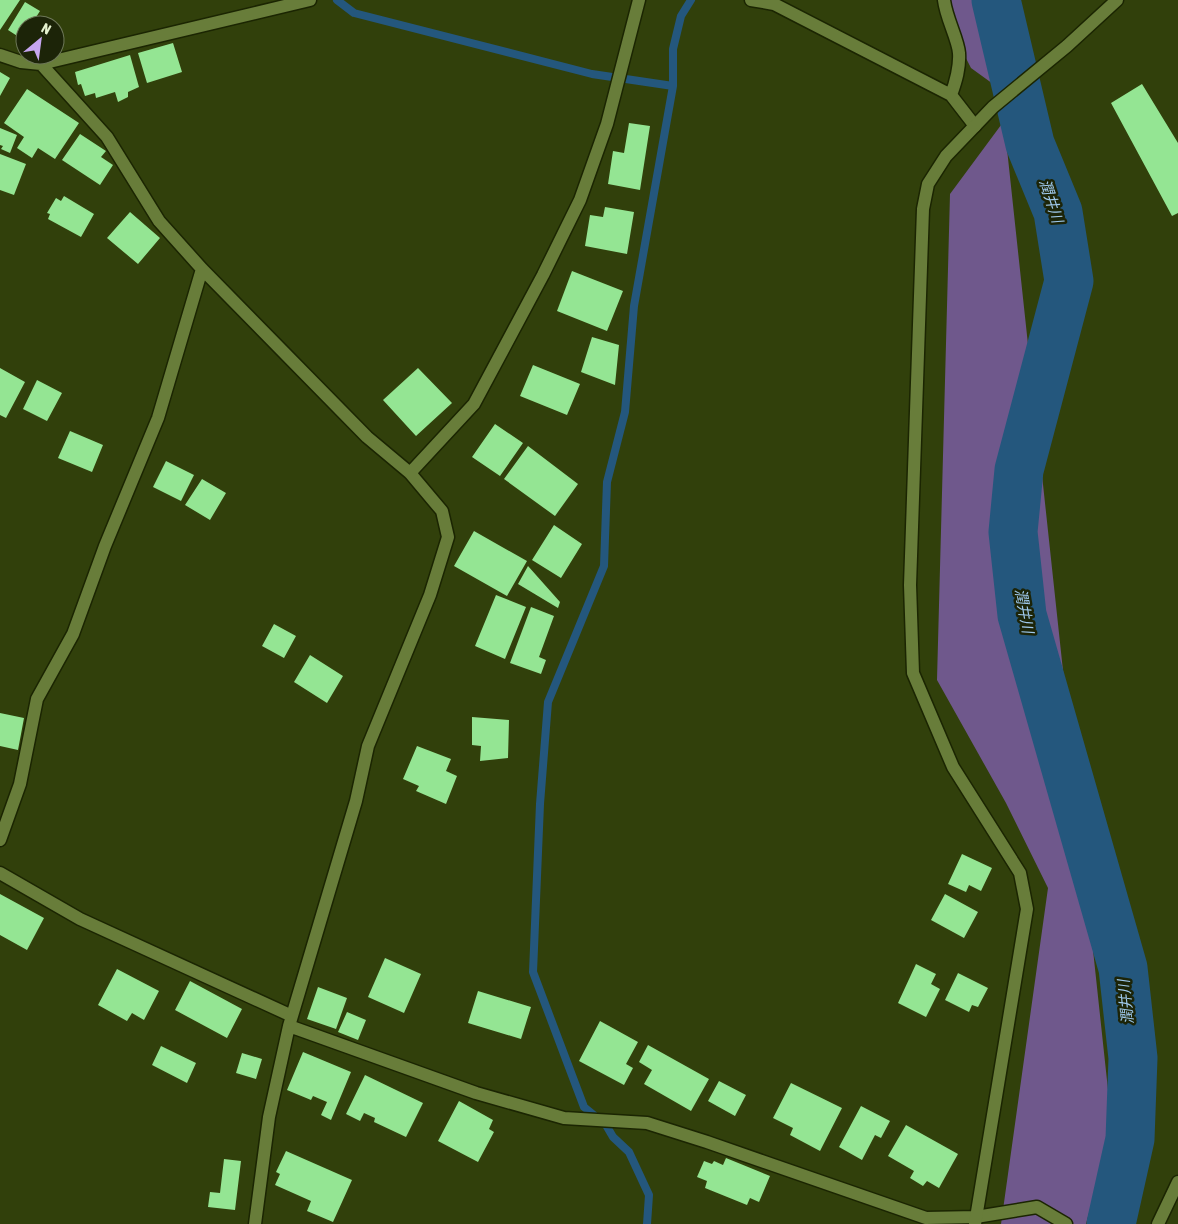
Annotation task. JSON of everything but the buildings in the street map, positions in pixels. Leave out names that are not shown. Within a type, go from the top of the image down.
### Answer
[{"type":"street","points":[[410,473],[474,404],[543,275],[580,200],[608,124],[639,0]]},
{"type":"street","points":[[752,0],[774,4],[951,95],[975,126]]},
{"type":"street","points":[[944,0],[946,16],[959,51],[958,74],[951,95]]},
{"type":"street","points":[[976,1220],[1027,909],[1020,873],[953,767],[913,673],[910,585],[922,209],[928,184],[946,156],[993,108],[1067,46],[1117,0]]},
{"type":"street","points":[[65,58],[307,1]]},
{"type":"street","points":[[0,55],[15,60]]},
{"type":"street","points":[[42,65],[107,137],[158,221],[202,269],[367,437],[410,473],[442,510],[448,537],[430,595],[368,746],[356,801],[291,1021],[269,1117],[255,1224]]},
{"type":"street","points":[[0,840],[20,784],[37,699],[73,634],[105,546],[158,418],[202,269]]},
{"type":"street","points":[[0,873],[80,920],[291,1021],[476,1093],[564,1118],[647,1123],[926,1218],[976,1220],[1037,1207],[1066,1224]]},
{"type":"street","points":[[1158,1224],[1178,1182]]},
{"type":"shaded area","points":[[949,0],[993,0],[1000,89],[971,68],[950,27]]},
{"type":"shaded area","points":[[1004,121],[1112,1127],[1086,1224],[1001,1224],[1048,888],[1006,803],[937,680],[950,194]]},
{"type":"waterway","points":[[337,0],[354,13],[592,74],[673,86]]},
{"type":"waterway","points":[[647,1224],[649,1195],[629,1152],[613,1137],[606,1125],[584,1107],[533,972],[540,804],[548,702],[604,566],[607,482],[625,412],[634,306],[673,86],[673,49],[681,16],[691,0]]},
{"type":"waterway","name":"潤井川","points":[[996,0],[1030,144],[1058,212],[1069,281],[1019,470],[1013,532],[1022,615],[1123,968],[1133,1058],[1130,1139],[1111,1224]]}]
